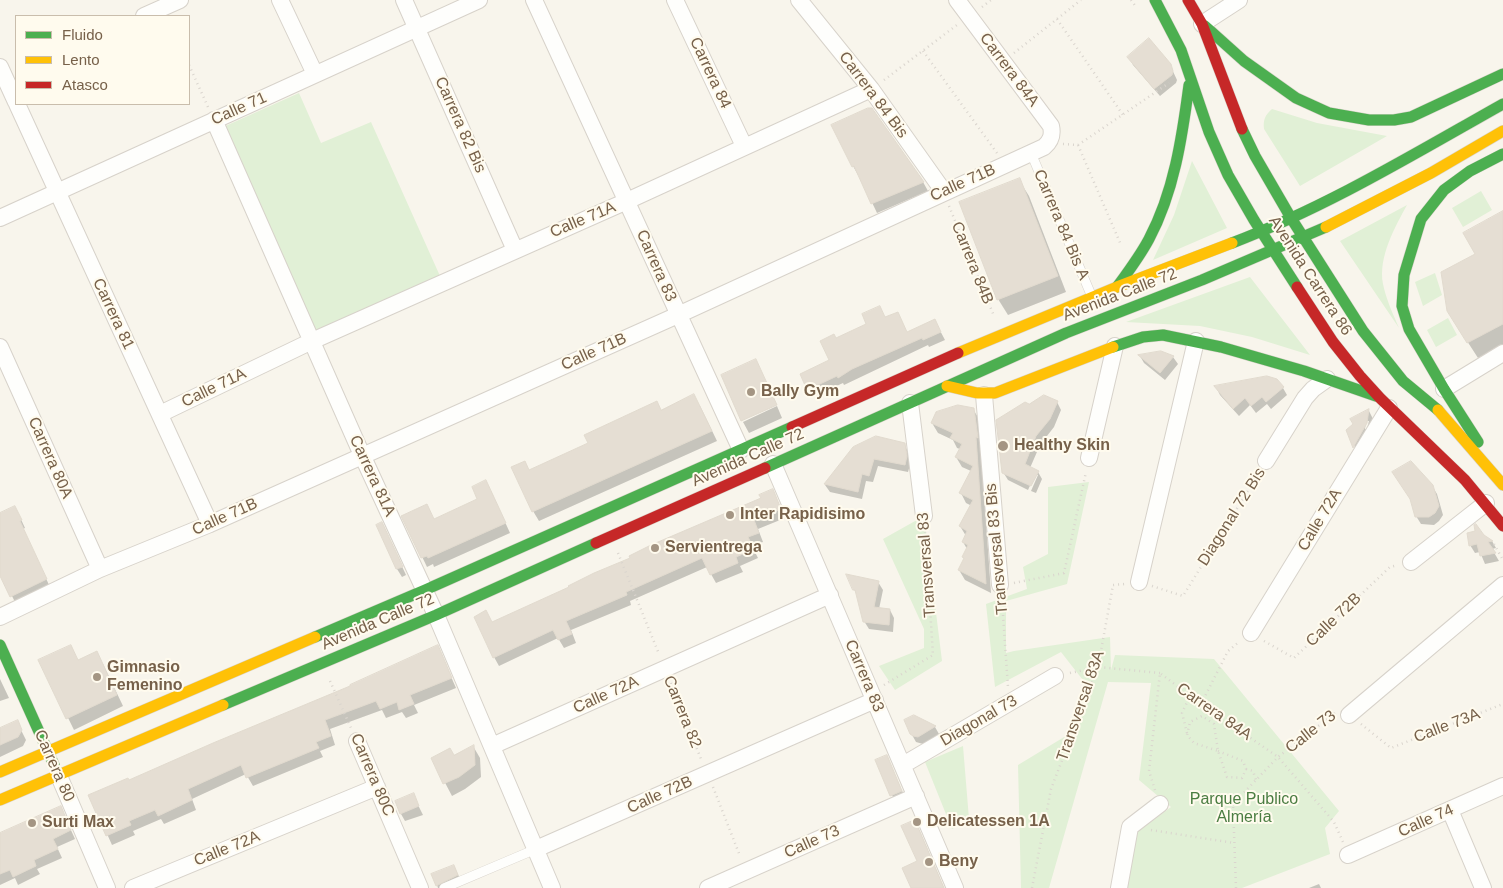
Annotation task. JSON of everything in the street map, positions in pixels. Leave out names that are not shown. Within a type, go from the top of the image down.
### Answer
[{"type":"main road","name":"Avenida Carrera 86","points":[[1155,0],[1177,40],[1201,111],[1224,167],[1261,232],[1340,353],[1384,403],[1472,487],[1503,526]]},
{"type":"main road","name":"Avenida Carrera 86","points":[[1188,0],[1202,24],[1248,142],[1291,218],[1363,331],[1403,381],[1431,403],[1445,417],[1503,483]]},
{"type":"main road","points":[[1202,24],[1244,61],[1296,98],[1329,113],[1369,120],[1394,120],[1411,117],[1503,74]]},
{"type":"main road","points":[[1117,287],[1152,236],[1163,210],[1181,148],[1190,77]]},
{"type":"main road","name":"Avenida Calle 72","points":[[0,772],[425,590],[1001,334],[1261,232],[1344,193],[1503,104]]},
{"type":"main road","name":"Avenida Calle 72","points":[[0,800],[436,615],[1066,333],[1202,280],[1304,237],[1350,216],[1414,182],[1503,131]]},
{"type":"main road","points":[[1503,154],[1470,171],[1444,190],[1421,219],[1404,275],[1402,306],[1409,329],[1503,483]]},
{"type":"main road","points":[[947,386],[969,393],[984,394],[1005,390],[1114,346],[1143,336],[1163,335],[1246,353],[1327,379],[1384,403]]},
{"type":"main road","name":"Carrera 80","points":[[0,645],[59,776]]},
{"type":"street","points":[[146,15],[180,0]]},
{"type":"street","points":[[280,0],[315,74]]},
{"type":"street","name":"Carrera 82 Bis","points":[[404,0],[515,250]]},
{"type":"street","name":"Calle 71","points":[[0,218],[479,0]]},
{"type":"street","name":"Carrera 83","points":[[534,0],[741,450]]},
{"type":"street","name":"Carrera 84","points":[[675,0],[744,146]]},
{"type":"street","name":"Carrera 84 Bis","points":[[799,0],[871,89],[944,192]]},
{"type":"street","name":"Carrera 84A","points":[[957,0],[1051,126],[1053,134],[1049,142]]},
{"type":"street","points":[[1202,24],[1239,0]]},
{"type":"street","name":"Carrera 81","points":[[7,73],[15,97]]},
{"type":"street","name":"Calle 71A","points":[[160,414],[312,341],[627,201],[871,89]]},
{"type":"street","name":"Carrera 81","points":[[18,105],[210,524]]},
{"type":"street","name":"Carrera 81A","points":[[214,120],[362,456],[425,590],[552,888]]},
{"type":"street","name":"Calle 71B","points":[[0,617],[100,569],[210,524],[678,315],[1044,147],[1049,142]]},
{"type":"street","points":[[1139,582],[1196,341]]},
{"type":"street","points":[[1089,458],[1114,346]]},
{"type":"street","name":"Carrera 80A","points":[[0,347],[100,569]]},
{"type":"street","points":[[1444,389],[1503,354]]},
{"type":"street","points":[[1304,371],[1308,387],[1305,398]]},
{"type":"street","name":"Diagonal 72 Bis","points":[[1266,461],[1305,398],[1313,389],[1327,379]]},
{"type":"street","name":"Transversal 83 Bis","points":[[984,394],[1000,585]]},
{"type":"street","name":"Transversal 83","points":[[910,403],[924,516]]},
{"type":"street","name":"Calle 72A","points":[[1251,633],[1384,403]]},
{"type":"street","name":"Carrera 83","points":[[774,464],[955,888]]},
{"type":"street","points":[[1412,562],[1486,503]]},
{"type":"street","name":"Calle 73","points":[[1349,715],[1503,585]]},
{"type":"street","name":"Calle 72A","points":[[492,746],[830,595]]},
{"type":"street","name":"Diagonal 73","points":[[903,766],[1055,676]]},
{"type":"street","name":"Calle 72B","points":[[536,849],[707,774],[873,696]]},
{"type":"street","name":"Carrera 80C","points":[[357,741],[420,888]]},
{"type":"street","name":"Carrera 80","points":[[59,776],[107,888]]},
{"type":"street","name":"Calle 74","points":[[1348,855],[1503,786]]},
{"type":"street","name":"Calle 72A","points":[[133,888],[377,787]]},
{"type":"street","name":"Calle 73","points":[[708,888],[916,796]]},
{"type":"street","points":[[1119,888],[1130,827],[1160,804]]},
{"type":"street","points":[[1450,810],[1483,888]]},
{"type":"lane","name":"Carrera 84 Bis A","points":[[1031,153],[1092,297]]},
{"type":"lane","name":"Calle 72B","points":[[444,888],[536,849]]},
{"type":"path","points":[[871,89],[991,0]]},
{"type":"path","points":[[1003,61],[1082,0]]},
{"type":"path","points":[[1057,19],[1123,115]]},
{"type":"path","points":[[923,51],[1005,164]]},
{"type":"path","points":[[190,67],[214,120]]},
{"type":"path","points":[[1049,142],[1078,145],[1170,82]]},
{"type":"path","points":[[1078,145],[1123,248]]},
{"type":"path","name":"Carrera 84B","points":[[944,192],[1001,334]]},
{"type":"path","points":[[1000,585],[1064,573],[1089,458]]},
{"type":"path","name":"Diagonal 72 Bis","points":[[1139,582],[1184,596],[1266,461]]},
{"type":"path","name":"Transversal 83","points":[[873,696],[933,655],[924,516]]},
{"type":"path","name":"Carrera 82","points":[[612,536],[746,872]]},
{"type":"path","name":"Calle 72B","points":[[1251,633],[1294,658],[1390,567],[1412,562]]},
{"type":"path","name":"Transversal 83A","points":[[1032,888],[1051,790],[1098,667],[1113,585],[1139,582]]},
{"type":"path","name":"Transversal 83 Bis","points":[[1000,585],[1010,703]]},
{"type":"path","points":[[1201,704],[1228,651],[1251,633]]},
{"type":"path","name":"Carrera 80C","points":[[322,663],[357,741]]},
{"type":"path","points":[[1055,676],[1098,667],[1160,673]]},
{"type":"path","name":"Carrera 84A","points":[[1160,673],[1278,757],[1334,822],[1348,855]]},
{"type":"path","name":"Carrera 84A","points":[[1160,673],[1149,771],[1160,804]]},
{"type":"path","points":[[1188,735],[1190,722],[1202,716],[1214,724],[1218,751],[1228,777],[1242,778],[1246,769],[1243,761],[1218,751],[1194,743],[1188,735],[1182,713],[1190,696]]},
{"type":"path","name":"Calle 73A","points":[[1349,715],[1392,748],[1503,704]]},
{"type":"path","name":"Calle 73","points":[[1236,888],[1233,804],[1278,757],[1341,708],[1349,715]]},
{"type":"path","points":[[1246,769],[1253,771],[1256,780]]},
{"type":"path","points":[[1130,827],[1234,843]]},
{"type":"green space","points":[[299,93],[321,143],[371,122],[440,276],[314,333],[221,128]]},
{"type":"green space","points":[[1272,109],[1317,123],[1387,136],[1300,186],[1264,129],[1265,118]]},
{"type":"green space","points":[[1192,161],[1227,228],[1153,260],[1174,215]]},
{"type":"green space","points":[[1481,191],[1492,210],[1463,227],[1452,208]]},
{"type":"green space","points":[[1407,205],[1397,223],[1385,253],[1382,274],[1386,295],[1399,328],[1340,241]]},
{"type":"green space","points":[[1435,273],[1442,295],[1423,306],[1415,282]]},
{"type":"green space","points":[[1250,277],[1310,355],[1252,337],[1200,326],[1126,322]]},
{"type":"green space","points":[[1448,318],[1457,335],[1436,347],[1427,330]]},
{"type":"green space","name":"Parque Publico Almería","points":[[1089,482],[1067,584],[1006,601],[1006,653],[1110,637],[1111,670],[1115,655],[1214,659],[1339,811],[1325,828],[1330,854],[1242,888],[1127,888],[1136,833],[1171,807],[1139,780],[1151,683],[1108,682],[1049,888],[1021,888],[1018,765],[1079,728],[1086,684],[1061,652],[995,687],[986,604],[1027,589],[1023,567],[1048,554],[1048,487]]},
{"type":"green space","points":[[924,516],[942,661],[895,690],[879,666],[924,648],[924,629],[883,539]]},
{"type":"green space","points":[[963,746],[969,819],[952,829],[925,762]]},
{"type":"building","points":[[1149,38],[1171,64],[1173,71],[1172,75],[1154,89],[1127,57]]},
{"type":"building","points":[[868,108],[872,108],[924,182],[871,204],[854,166],[852,167],[831,125]]},
{"type":"building","points":[[1020,178],[1058,276],[997,300],[959,202]]},
{"type":"building","points":[[1503,211],[1503,324],[1467,343],[1447,311],[1441,272],[1475,254],[1463,233]]},
{"type":"building","points":[[880,306],[885,317],[898,312],[907,332],[935,319],[941,332],[923,340],[922,338],[852,369],[838,378],[837,376],[807,390],[800,374],[829,360],[820,341],[834,334],[836,338],[866,324],[862,314]]},
{"type":"building","points":[[1161,351],[1174,356],[1160,373],[1138,355]]},
{"type":"building","points":[[756,359],[777,405],[741,421],[721,375]]},
{"type":"building","points":[[1267,376],[1277,379],[1284,387],[1266,402],[1262,397],[1251,406],[1245,398],[1233,409],[1214,386]]},
{"type":"building","points":[[694,394],[712,431],[532,512],[511,467],[525,461],[529,470],[588,443],[584,435],[657,401],[661,410]]},
{"type":"building","points":[[1044,395],[1058,401],[1050,419],[1036,436],[1025,464],[1039,471],[1031,486],[1002,473],[996,420],[1025,402],[1029,404]]},
{"type":"building","points":[[958,405],[974,408],[978,438],[976,437],[986,584],[958,570],[968,545],[962,542],[967,531],[959,526],[973,500],[959,493],[973,466],[955,457],[962,444],[950,438],[953,433],[931,423],[936,412]]},
{"type":"building","points":[[1369,409],[1367,423],[1353,448],[1346,430],[1353,424],[1350,419]]},
{"type":"building","points":[[876,436],[905,443],[907,456],[905,465],[874,459],[869,476],[862,474],[858,492],[824,484],[853,447]]},
{"type":"building","points":[[1411,461],[1433,485],[1439,506],[1435,513],[1429,517],[1415,517],[1410,499],[1392,472]]},
{"type":"building","points":[[486,480],[506,523],[428,558],[427,556],[421,558],[401,516],[427,504],[434,519],[477,499],[472,487]]},
{"type":"building","points":[[773,489],[781,509],[754,520],[759,533],[748,537],[754,549],[736,557],[738,563],[710,575],[702,558],[626,592],[627,595],[566,621],[572,634],[558,640],[553,630],[493,658],[474,617],[486,610],[492,622],[569,587],[594,573],[630,558],[629,556],[651,545],[761,498],[759,495]]},
{"type":"building","points":[[15,506],[47,579],[10,597],[0,576],[0,513]]},
{"type":"building","points":[[382,522],[403,567],[396,569],[376,525]]},
{"type":"building","points":[[1476,524],[1484,535],[1493,541],[1488,542],[1496,553],[1480,556],[1477,544],[1469,546],[1467,533],[1475,531],[1474,525]]},
{"type":"building","points":[[846,574],[879,581],[874,607],[890,609],[889,625],[863,622],[855,590],[853,590]]},
{"type":"building","points":[[71,645],[78,660],[97,651],[117,695],[66,719],[38,660]]},
{"type":"building","points":[[438,645],[452,678],[410,695],[414,704],[399,710],[397,702],[380,709],[376,701],[325,720],[331,736],[316,742],[319,748],[246,778],[241,765],[188,789],[192,800],[158,816],[155,810],[129,821],[131,825],[106,836],[88,795],[128,778],[129,780],[350,686]]},
{"type":"building","points":[[914,715],[936,726],[918,737],[913,736],[910,734],[904,720]]},
{"type":"building","points":[[18,720],[22,730],[18,737],[0,745],[0,728]]},
{"type":"building","points":[[474,745],[475,765],[459,777],[443,784],[431,758],[450,748],[454,755]]},
{"type":"building","points":[[887,755],[902,791],[890,796],[875,760]]},
{"type":"building","points":[[414,793],[419,806],[400,814],[395,801]]},
{"type":"building","points":[[61,806],[71,830],[53,839],[58,849],[34,860],[36,866],[13,877],[10,870],[0,874],[0,833]]},
{"type":"building","points":[[915,820],[944,888],[911,888],[902,868],[917,861],[901,826]]},
{"type":"building","points":[[454,865],[458,875],[436,886],[431,874]]},
{"type":"traffic: fast","points":[[1155,0],[1181,50],[1209,132],[1228,175],[1297,287]]},
{"type":"traffic: fast","points":[[1205,26],[1244,61],[1296,98],[1329,113],[1369,120],[1394,120],[1411,117],[1503,74]]},
{"type":"traffic: fast","points":[[1117,287],[1145,245],[1165,203],[1180,145],[1189,85]]},
{"type":"traffic: fast","points":[[1232,243],[1267,229],[1336,196],[1503,104]]},
{"type":"traffic: fast","points":[[1242,129],[1255,156],[1291,218],[1363,331],[1403,381],[1438,410]]},
{"type":"traffic: fast","points":[[1478,442],[1409,329],[1402,306],[1404,275],[1421,219],[1444,190],[1470,171],[1503,154]]},
{"type":"traffic: fast","points":[[765,468],[1066,333],[1202,280],[1326,227]]},
{"type":"traffic: fast","points":[[1113,347],[1143,337],[1163,335],[1221,347],[1304,371],[1376,396]]},
{"type":"traffic: fast","points":[[315,637],[792,427]]},
{"type":"traffic: fast","points":[[223,705],[436,615],[596,543]]},
{"type":"traffic: fast","points":[[0,645],[54,765]]},
{"type":"traffic: slow","points":[[1326,227],[1431,173],[1503,131]]},
{"type":"traffic: slow","points":[[958,353],[1117,287],[1232,243]]},
{"type":"traffic: slow","points":[[947,386],[977,393],[995,393],[1113,347]]},
{"type":"traffic: slow","points":[[1438,410],[1503,485]]},
{"type":"traffic: slow","points":[[0,772],[315,637]]},
{"type":"traffic: slow","points":[[0,800],[223,705]]},
{"type":"traffic: jam","points":[[1188,0],[1202,24],[1242,129]]},
{"type":"traffic: jam","points":[[1297,287],[1333,342],[1360,376],[1380,398],[1465,480],[1503,526]]},
{"type":"traffic: jam","points":[[792,427],[958,353]]},
{"type":"traffic: jam","points":[[596,543],[765,468]]},
{"type":"place","name":"Bally Gym","points":[[751,392]]},
{"type":"place","name":"Healthy Skin","points":[[1003,446]]},
{"type":"place","name":"Inter Rapidisimo","points":[[730,515]]},
{"type":"place","name":"Servientrega","points":[[655,548]]},
{"type":"place","name":"Gimnasio Femenino","points":[[97,677]]},
{"type":"place","name":"Delicatessen 1A","points":[[917,822]]},
{"type":"place","name":"Surti Max","points":[[32,823]]},
{"type":"place","name":"Beny","points":[[929,862]]}]
